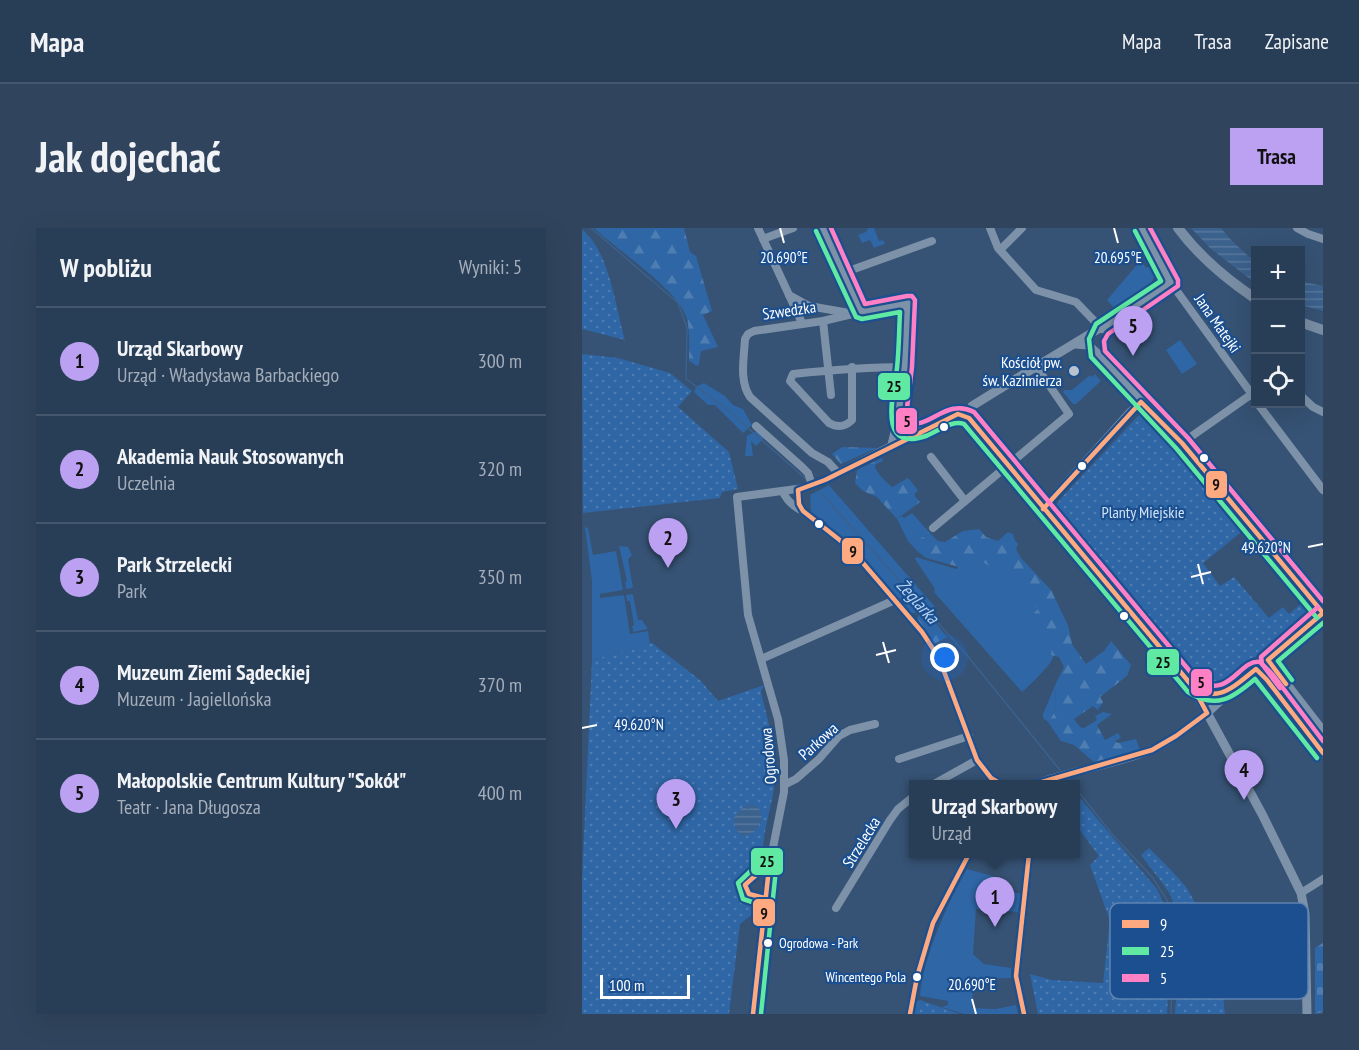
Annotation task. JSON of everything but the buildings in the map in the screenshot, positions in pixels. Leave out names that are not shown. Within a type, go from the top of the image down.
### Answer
[{"type":"main road","points":[[1178,228],[1212,266],[1251,296]]},
{"type":"main road","points":[[1305,324],[1323,330]]},
{"type":"street","points":[[758,228],[800,324]]},
{"type":"street","points":[[763,240],[793,228]]},
{"type":"street","points":[[788,294],[808,306],[856,312],[843,273],[823,228]]},
{"type":"street","points":[[990,228],[1000,250],[1036,290],[1076,302],[1102,328]]},
{"type":"street","points":[[1000,250],[1022,228]]},
{"type":"street","name":"Jana Matejki","points":[[1142,228],[1171,283],[1251,392]]},
{"type":"street","points":[[1297,228],[1323,239]]},
{"type":"street","points":[[843,273],[932,241]]},
{"type":"street","points":[[969,418],[972,406],[1102,328],[1171,283]]},
{"type":"street","name":"Szwedzka","points":[[837,473],[828,462],[812,453],[750,397],[745,386],[745,339],[748,334],[754,331],[823,321],[856,312],[908,303],[905,367]]},
{"type":"street","points":[[823,321],[831,395]]},
{"type":"street","points":[[1098,354],[1096,340],[1102,328]]},
{"type":"street","points":[[1046,780],[1144,753],[1173,739],[1207,713],[1323,613],[1182,443],[1098,354],[1088,345],[1076,344]]},
{"type":"street","points":[[933,528],[1069,414],[1036,366]]},
{"type":"street","points":[[852,367],[852,420],[842,426],[829,423],[790,381],[793,374],[829,369],[852,367],[905,367],[891,447]]},
{"type":"street","points":[[1182,443],[1251,400]]},
{"type":"street","points":[[1305,400],[1323,412]]},
{"type":"street","points":[[1043,509],[1141,402]]},
{"type":"street","name":"Jana Matejki","points":[[1263,408],[1323,490]]},
{"type":"street","points":[[994,780],[977,760],[939,658],[922,632],[851,549],[795,507],[783,492],[812,485],[955,415],[969,418],[1193,687],[1278,844],[1301,892],[1303,903]]},
{"type":"street","points":[[898,416],[898,422],[902,427],[921,431]]},
{"type":"street","points":[[756,426],[808,473],[812,485]]},
{"type":"street","points":[[931,457],[965,501]]},
{"type":"street","points":[[798,490],[799,504],[803,511]]},
{"type":"street","name":"Ogrodowa","points":[[753,1014],[769,868],[782,808],[784,785],[782,735],[746,605],[737,497],[783,492]]},
{"type":"street","points":[[761,659],[895,600]]},
{"type":"street","points":[[1268,660],[1323,731]]},
{"type":"street","points":[[1256,669],[1323,753]]},
{"type":"street","points":[[1193,687],[1203,693],[1216,695],[1237,685]]},
{"type":"street","points":[[1294,716],[1305,708]]},
{"type":"street","name":"Parkowa","points":[[784,785],[796,779],[819,759],[839,736],[874,723]]},
{"type":"street","points":[[899,759],[969,736]]},
{"type":"street","points":[[941,780],[977,760]]},
{"type":"street","name":"Strzelecka","points":[[836,908],[890,820],[909,800]]},
{"type":"street","points":[[910,1014],[917,977],[933,923],[967,858]]},
{"type":"street","points":[[1024,1014],[1016,976],[1029,858]]},
{"type":"street","points":[[1301,892],[1323,879]]},
{"type":"street","points":[[1308,999],[1308,1014]]},
{"type":"green space","points":[[594,228],[684,228],[690,252],[696,256],[712,311],[703,315],[718,347],[701,351],[697,366],[689,361],[688,324],[682,308],[660,283]]},
{"type":"green space","points":[[868,228],[874,228],[879,241],[883,240],[885,244],[874,248],[870,240],[862,243],[858,235],[866,232]]},
{"type":"green space","points":[[582,230],[599,251],[605,265],[625,340],[582,329]]},
{"type":"green space","points":[[1141,260],[1146,268],[1156,263],[1153,279],[1144,292],[1117,311],[1107,300]]},
{"type":"green space","points":[[1180,340],[1197,364],[1182,374],[1166,350]]},
{"type":"green space","points":[[582,354],[618,358],[670,373],[692,391],[678,407],[729,452],[738,489],[722,492],[720,498],[583,513]]},
{"type":"green space","points":[[1095,374],[1101,381],[1076,404],[1073,404],[1063,392],[1072,390],[1090,375],[1092,377]]},
{"type":"green space","points":[[704,383],[725,396],[733,405],[743,409],[752,425],[743,433],[715,405],[708,405],[694,392],[696,387]]},
{"type":"green space","name":"Planty Miejskie","points":[[1139,415],[1143,415],[1245,529],[1203,563],[1220,586],[1234,577],[1269,618],[1283,607],[1289,614],[1303,602],[1309,608],[1302,619],[1221,685],[1210,687],[1201,683],[1055,510],[1055,506],[1063,496]]},
{"type":"green space","points":[[758,432],[764,438],[756,446],[751,441],[753,456],[745,456],[747,436]]},
{"type":"green space","points":[[842,447],[877,448],[841,464],[832,454]]},
{"type":"green space","points":[[882,458],[883,461],[876,464],[875,468],[892,487],[908,478],[918,490],[914,495],[920,502],[897,519],[877,497],[863,491],[855,483],[857,470]]},
{"type":"green space","points":[[829,485],[935,607],[916,619],[919,615],[916,612],[911,614],[827,526],[827,523],[811,512],[810,495]]},
{"type":"green space","points":[[912,513],[931,534],[916,540],[916,550],[908,541],[897,519]]},
{"type":"green space","points":[[585,527],[588,528],[593,555],[616,551],[623,590],[600,594],[600,598],[624,595],[630,634],[648,631],[650,644],[592,660],[592,581]]},
{"type":"green space","points":[[979,529],[986,537],[998,541],[1008,532],[1013,534],[1018,544],[1016,549],[1021,558],[1051,590],[1068,625],[1072,644],[1086,664],[1104,651],[1111,641],[1131,665],[1127,676],[1100,697],[1103,702],[1098,710],[1093,706],[1074,719],[1080,727],[1084,728],[1097,720],[1095,716],[1103,712],[1112,714],[1097,725],[1105,740],[1118,733],[1121,738],[1115,741],[1118,743],[1136,739],[1140,750],[1133,754],[1095,763],[1074,745],[1061,741],[1048,722],[1055,712],[1056,683],[1064,667],[1059,657],[1051,655],[1051,637],[1034,613],[1038,609],[1006,572],[998,571],[981,561],[959,567],[926,558],[916,550],[916,540],[931,534],[938,541],[945,542],[963,531]]},
{"type":"green space","points":[[619,546],[628,547],[632,555],[628,559],[633,588],[626,589],[625,582],[627,581]]},
{"type":"green space","points":[[994,555],[1036,603],[1053,632],[1056,646],[1051,662],[1022,692],[934,592],[935,589],[915,559],[916,557],[956,569],[965,560]]},
{"type":"green space","points":[[633,594],[638,620],[642,620],[648,629],[633,632],[630,601],[627,601],[626,595]]},
{"type":"green space","points":[[927,612],[947,637],[934,644],[916,619]]},
{"type":"green space","points":[[652,643],[700,680],[718,701],[764,685],[761,692],[773,744],[774,786],[764,839],[763,860],[738,880],[743,899],[757,904],[759,909],[740,924],[729,1014],[582,1014],[582,880],[592,660]]},
{"type":"green space","points":[[1056,683],[1055,713],[1048,722],[1043,718],[1043,714]]},
{"type":"green space","points":[[1080,798],[1157,889],[1164,903],[1110,903],[1110,921],[1090,865],[1099,856],[1080,830]]},
{"type":"green space","points":[[1149,848],[1187,888],[1195,903],[1174,903],[1163,883],[1141,855]]},
{"type":"green space","points":[[967,869],[996,877],[997,888],[1021,894],[1018,912],[976,909],[973,954],[984,964],[1011,968],[1011,978],[982,979],[980,985],[973,986],[972,1008],[996,1009],[1016,1005],[1018,1014],[964,1014],[941,1007],[948,1005],[948,1001],[920,996],[931,947],[952,897]]},
{"type":"green space","points":[[1110,921],[1110,999],[1168,999],[1167,1014],[1038,1014],[1030,974],[1052,980],[1103,983]]},
{"type":"green space","points":[[1323,943],[1323,1012],[1315,1014],[1315,948]]},
{"type":"green space","points":[[1176,999],[1224,999],[1225,1014],[1175,1014]]},
{"type":"green space","points":[[920,1000],[960,1014],[914,1014],[917,1001]]},
{"type":"shaded area","points":[[1191,228],[1221,228],[1251,258],[1251,280],[1210,248]]},
{"type":"shaded area","points":[[1305,282],[1323,286],[1323,311],[1305,306]]},
{"type":"shaded area","points":[[748,804],[759,809],[761,819],[756,830],[744,836],[737,831],[734,819],[745,805],[746,809],[749,809]]},
{"type":"waterway","name":"Żeglarka","points":[[591,228],[678,303],[687,328],[686,379],[723,406],[806,479]]},
{"type":"waterway","name":"Żeglarka","points":[[819,491],[966,654],[1060,770]]},
{"type":"waterway","name":"Żeglarka","points":[[1080,794],[1113,835],[1152,877],[1168,903]]},
{"type":"waterway","name":"Żeglarka","points":[[1171,1014],[1172,999]]},
{"type":"transit line","name":"5","points":[[831,228],[865,304],[907,296],[912,296],[915,300],[907,422],[915,424],[923,422],[955,408],[964,408],[974,412],[1198,681],[1209,685],[1219,685],[1227,682],[1246,666],[1260,662],[1273,675],[1323,741]]},
{"type":"transit line","name":"5","points":[[1150,228],[1178,280],[1178,286],[1108,334],[1104,341],[1105,351],[1188,438],[1323,601]]},
{"type":"transit line","name":"25","points":[[816,231],[856,317],[862,319],[900,312],[898,361],[892,405],[894,429],[900,436],[910,439],[926,436],[955,423],[964,424],[1188,692],[1207,700],[1216,701],[1232,696],[1255,679],[1317,758]]},
{"type":"transit line","name":"25","points":[[1135,231],[1161,281],[1096,324],[1089,339],[1091,357],[1176,448],[1317,618]]},
{"type":"transit line","name":"9","points":[[1043,509],[1141,402],[1182,443],[1323,613]]},
{"type":"transit line","name":"9","points":[[994,780],[977,760],[939,658],[922,632],[851,549],[803,511],[799,504],[798,490],[825,480],[958,414],[969,418],[1193,687],[1207,713],[1152,750],[1049,780]]},
{"type":"transit line","name":"5","points":[[1280,688],[1262,664],[1261,657],[1318,607]]},
{"type":"transit line","name":"9","points":[[1286,684],[1268,660],[1323,613]]},
{"type":"transit line","name":"25","points":[[1292,680],[1278,661],[1323,623]]},
{"type":"transit line","name":"9","points":[[1188,681],[1198,689],[1215,694],[1231,688],[1256,669],[1323,753]]},
{"type":"transit line","name":"9","points":[[910,1014],[917,977],[933,923],[967,858]]},
{"type":"transit line","name":"9","points":[[1024,1014],[1016,976],[1029,858]]},
{"type":"transit line","name":"25","points":[[758,904],[743,899],[738,883],[760,862],[771,861],[775,864],[776,869],[761,1014]]},
{"type":"transit line","name":"9","points":[[753,1014],[769,868],[764,868],[745,885],[749,894],[765,898]]},
{"type":"place","name":"Małopolskie Centrum Kultury \"Sokół\"","points":[[1133,356]]},
{"type":"place","name":"Kościół pw. św. Kazimierza","points":[[1074,371]]},
{"type":"place","name":"Akademia Nauk Stosowanych","points":[[668,568]]},
{"type":"place","name":"Muzeum Ziemi Sądeckiej","points":[[1244,800]]},
{"type":"place","name":"Park Strzelecki","points":[[676,829]]},
{"type":"place","name":"Urząd Skarbowy","points":[[995,927]]},
{"type":"place","name":"Ogrodowa - Park","points":[[768,943]]},
{"type":"place","name":"Wincentego Pola","points":[[917,977]]}]
